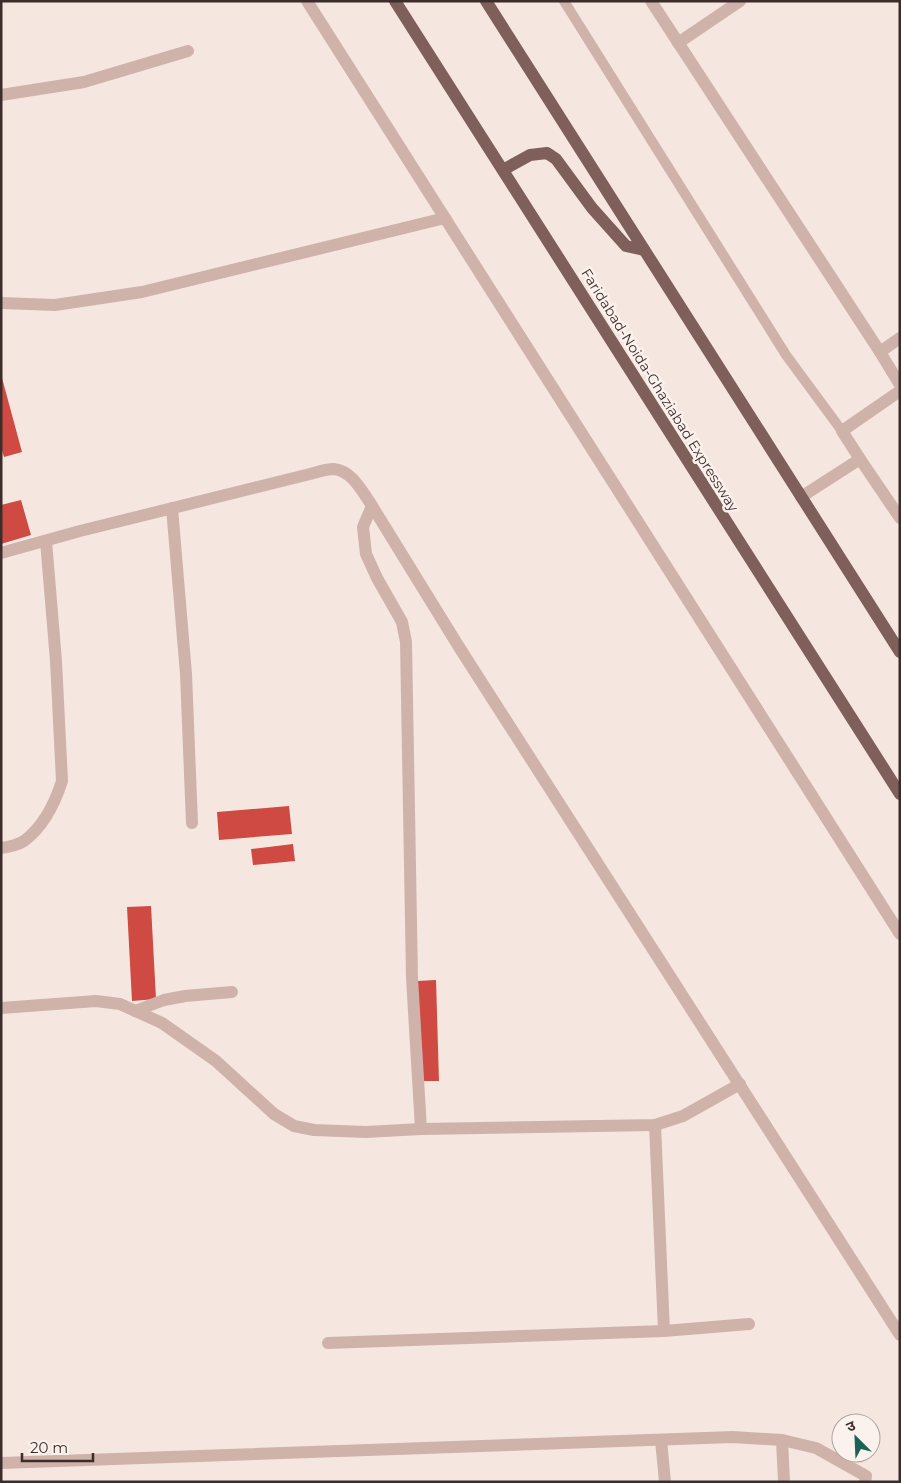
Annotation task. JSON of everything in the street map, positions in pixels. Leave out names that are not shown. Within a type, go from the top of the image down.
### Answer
[{"type":"main road","name":"Faridabad-Noida-Ghaziabad Expressway","points":[[395,1],[900,794]]},
{"type":"main road","points":[[486,1],[900,652]]},
{"type":"main road","points":[[503,170],[530,155],[547,153],[556,159],[592,208],[626,246],[644,250]]},
{"type":"street","points":[[307,1],[900,934]]},
{"type":"street","points":[[651,1],[880,352],[900,386]]},
{"type":"street","points":[[678,43],[740,1]]},
{"type":"street","points":[[1,95],[84,82],[188,51]]},
{"type":"street","points":[[1,303],[54,305],[142,292],[445,218]]},
{"type":"street","points":[[880,352],[900,338]]},
{"type":"street","points":[[900,391],[842,431],[900,518]]},
{"type":"street","points":[[802,498],[860,459]]},
{"type":"street","points":[[1,553],[172,508],[333,469],[346,473],[356,483],[372,506],[459,647],[900,1335]]},
{"type":"street","points":[[372,506],[363,527],[366,554],[402,622],[406,642],[412,978],[421,1129]]},
{"type":"street","points":[[172,508],[186,674],[192,824]]},
{"type":"street","points":[[1,848],[23,842],[40,824],[57,798],[62,781],[56,660],[46,541]]},
{"type":"street","points":[[135,1011],[164,1000],[185,996],[232,992]]},
{"type":"street","points":[[1,1008],[96,1001],[120,1004],[162,1023],[216,1061],[274,1114],[294,1126],[314,1130],[366,1132],[421,1129],[655,1125],[683,1116],[740,1084]]},
{"type":"street","points":[[655,1125],[664,1331]]},
{"type":"street","points":[[328,1343],[664,1331],[749,1324]]},
{"type":"street","points":[[1,1463],[734,1437],[782,1440],[816,1448],[866,1476],[865,1482]]},
{"type":"street","points":[[661,1440],[665,1482]]},
{"type":"street","points":[[782,1440],[784,1482]]},
{"type":"lane","points":[[564,1],[786,355],[842,431]]},
{"type":"building","points":[[2,378],[22,452],[4,457],[1,447]]},
{"type":"building","points":[[21,500],[31,535],[1,544],[1,505]]},
{"type":"building","points":[[289,806],[292,834],[219,840],[217,812]]},
{"type":"building","points":[[293,844],[295,861],[253,865],[251,849]]},
{"type":"building","points":[[151,906],[156,999],[132,1001],[127,907]]},
{"type":"building","points":[[436,980],[439,1081],[421,1081],[417,981]]}]
